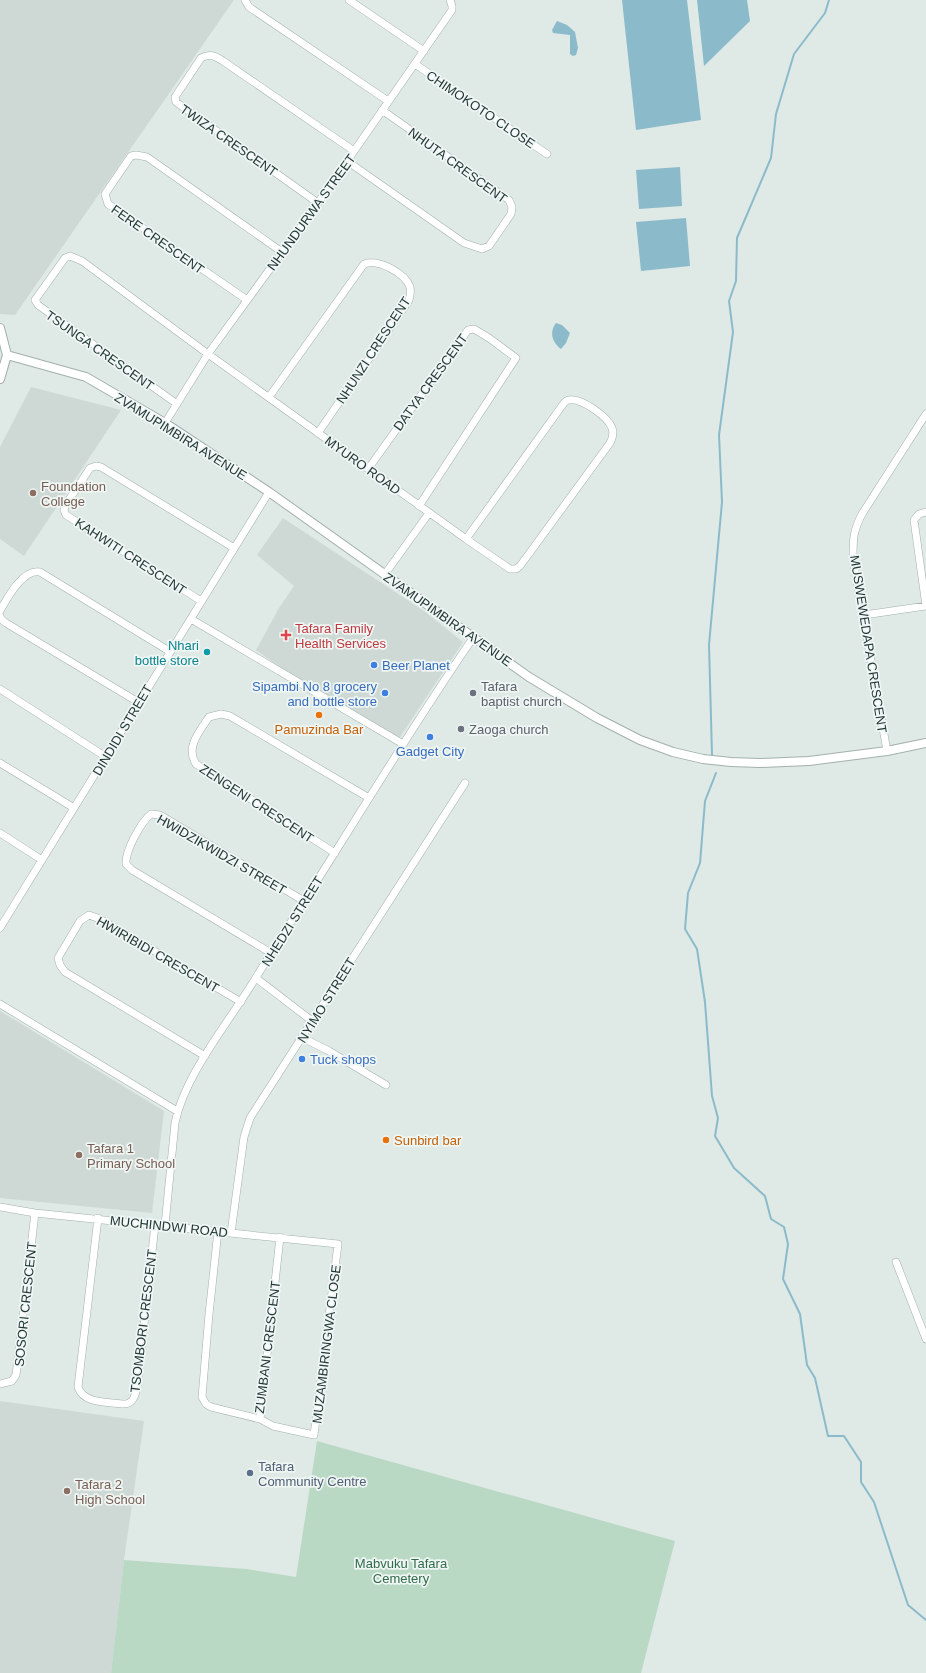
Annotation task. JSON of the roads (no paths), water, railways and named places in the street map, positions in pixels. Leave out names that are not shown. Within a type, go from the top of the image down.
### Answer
[{"type":"street","points":[[245,0],[249,7],[388,101]]},
{"type":"street","points":[[349,0],[424,51]]},
{"type":"street","name":"NHUNDURWA STREET","points":[[165,423],[208,354],[318,203],[452,10],[450,0]]},
{"type":"street","name":"TWIZA CRESCENT","points":[[318,203],[176,102],[175,97],[201,58],[206,55],[213,55],[223,61],[354,152]]},
{"type":"street","name":"CHIMOKOTO CLOSE","points":[[415,64],[547,154]]},
{"type":"street","name":"NHUTA CRESCENT","points":[[347,161],[464,243],[482,249],[489,246],[510,214],[512,207],[509,200],[382,110]]},
{"type":"street","name":"FERE CRESCENT","points":[[247,300],[108,204],[105,194],[131,156],[136,155],[147,157],[282,252]]},
{"type":"street","name":"TSUNGA CRESCENT","points":[[177,404],[40,308],[34,300],[65,258],[70,256],[76,257],[208,354]]},
{"type":"street","name":"NHUNZI CRESCENT","points":[[269,397],[364,264],[373,263],[385,266],[406,280],[410,288],[409,300],[318,433]]},
{"type":"street","points":[[0,328],[7,355],[0,379]]},
{"type":"street","name":"DATYA CRESCENT","points":[[368,469],[468,330],[474,329],[489,338],[516,358],[420,506]]},
{"type":"street","name":"MYURO ROAD","points":[[208,354],[429,513],[466,539],[510,569],[516,569],[520,566],[610,444],[613,438],[613,430],[608,421],[598,412],[576,401],[569,400],[564,403],[466,539]]},
{"type":"street","name":"ZVAMUPIMBIRA AVENUE","points":[[7,355],[86,378],[165,423],[268,492],[529,677],[597,718],[640,740],[673,752],[703,759],[760,763],[809,761],[887,751],[926,744]]},
{"type":"street","name":"MUSWEWEDAPA CRESCENT","points":[[887,751],[853,559],[853,539],[855,528],[874,493],[926,414]]},
{"type":"street","name":"KAHWITI CRESCENT","points":[[201,601],[66,515],[64,510],[65,506],[90,468],[96,466],[101,467],[234,548]]},
{"type":"street","name":"DINDIDI STREET","points":[[0,928],[268,492]]},
{"type":"street","points":[[864,615],[926,606],[924,575],[914,520],[920,514],[926,512]]},
{"type":"street","points":[[385,574],[429,513]]},
{"type":"street","points":[[0,611],[25,576],[34,571],[40,572],[170,651]]},
{"type":"street","points":[[0,616],[6,623],[138,702]]},
{"type":"street","points":[[191,619],[403,744]]},
{"type":"street","name":"NHEDZI STREET","points":[[165,1225],[177,1111],[184,1092],[205,1056],[241,1002],[403,744],[473,638]]},
{"type":"street","points":[[0,689],[106,757]]},
{"type":"street","name":"ZENGENI CRESCENT","points":[[335,853],[196,764],[192,758],[191,750],[194,741],[210,717],[221,714],[230,716],[369,798]]},
{"type":"street","points":[[0,763],[74,808]]},
{"type":"street","name":"NYIMO STREET","points":[[231,1233],[246,1128],[250,1118],[303,1038],[312,1021],[465,783]]},
{"type":"street","name":"HWIDZIKWIDZI STREET","points":[[271,953],[126,864],[126,857],[145,819],[152,814],[160,815],[304,901]]},
{"type":"street","points":[[0,833],[42,860]]},
{"type":"street","name":"HWIRIBIDI CRESCENT","points":[[205,1056],[65,972],[60,965],[58,958],[80,921],[89,915],[100,919],[241,1002]]},
{"type":"street","points":[[256,978],[312,1021]]},
{"type":"street","points":[[0,1004],[177,1111]]},
{"type":"street","points":[[303,1038],[329,1051],[386,1085]]},
{"type":"street","name":"MUCHINDWI ROAD","points":[[0,1207],[35,1213],[98,1218],[338,1244]]},
{"type":"street","name":"SOSORI CRESCENT","points":[[0,1384],[12,1381],[16,1375],[35,1213]]},
{"type":"street","name":"TSOMBORI CRESCENT","points":[[98,1218],[78,1387],[79,1393],[88,1399],[124,1404],[127,1404],[133,1400],[137,1388],[155,1225]]},
{"type":"street","name":"ZUMBANI CRESCENT","points":[[218,1231],[203,1372],[202,1397],[206,1404],[211,1407],[260,1419],[280,1237]]},
{"type":"street","name":"MUZAMBIRINGWA CLOSE","points":[[260,1419],[274,1426],[314,1434],[338,1244]]},
{"type":"street","points":[[896,1262],[926,1339]]},
{"type":"water","points":[[622,0],[687,0],[701,120],[636,130]]},
{"type":"water","points":[[697,0],[747,0],[750,21],[704,66]]},
{"type":"water","points":[[557,21],[567,25],[575,32],[578,48],[576,55],[573,56],[570,54],[570,35],[553,33],[552,30]]},
{"type":"water","points":[[680,167],[682,206],[639,209],[636,170]]},
{"type":"water","points":[[686,218],[690,266],[641,271],[636,222]]},
{"type":"water","points":[[556,323],[562,325],[570,333],[566,343],[561,349],[552,337]]},
{"type":"waterway","points":[[712,755],[709,645],[722,502],[719,435],[733,332],[729,301],[736,281],[737,238],[771,158],[776,114],[794,54],[825,13],[829,0]]},
{"type":"waterway","points":[[716,773],[705,801],[700,863],[688,893],[685,929],[697,949],[705,1002],[712,1096],[718,1118],[715,1136],[734,1168],[765,1196],[771,1219],[784,1227],[788,1244],[783,1279],[800,1314],[807,1365],[815,1378],[828,1436],[844,1436],[861,1462],[861,1482],[874,1502],[908,1605],[926,1620]]},
{"type":"place","name":"Foundation College","points":[[33,493]]},
{"type":"place","name":"Tafara Family Health Services","points":[[286,635]]},
{"type":"place","name":"Nhari bottle store","points":[[207,652]]},
{"type":"place","name":"Beer Planet","points":[[374,665]]},
{"type":"place","name":"Sipambi No 8 grocery and bottle store","points":[[385,693]]},
{"type":"place","name":"Tafara baptist church","points":[[473,693]]},
{"type":"place","name":"Pamuzinda Bar","points":[[319,715]]},
{"type":"place","name":"Zaoga church","points":[[461,729]]},
{"type":"place","name":"Gadget City","points":[[430,737]]},
{"type":"place","name":"Tuck shops","points":[[302,1059]]},
{"type":"place","name":"Sunbird bar","points":[[386,1140]]},
{"type":"place","name":"Tafara 1 Primary School","points":[[79,1155]]},
{"type":"place","name":"Tafara Community Centre","points":[[250,1473]]},
{"type":"place","name":"Tafara 2 High School","points":[[67,1491]]},
{"type":"park label","name":"Mabvuku Tafara Cemetery","points":[[401,1570]]}]
